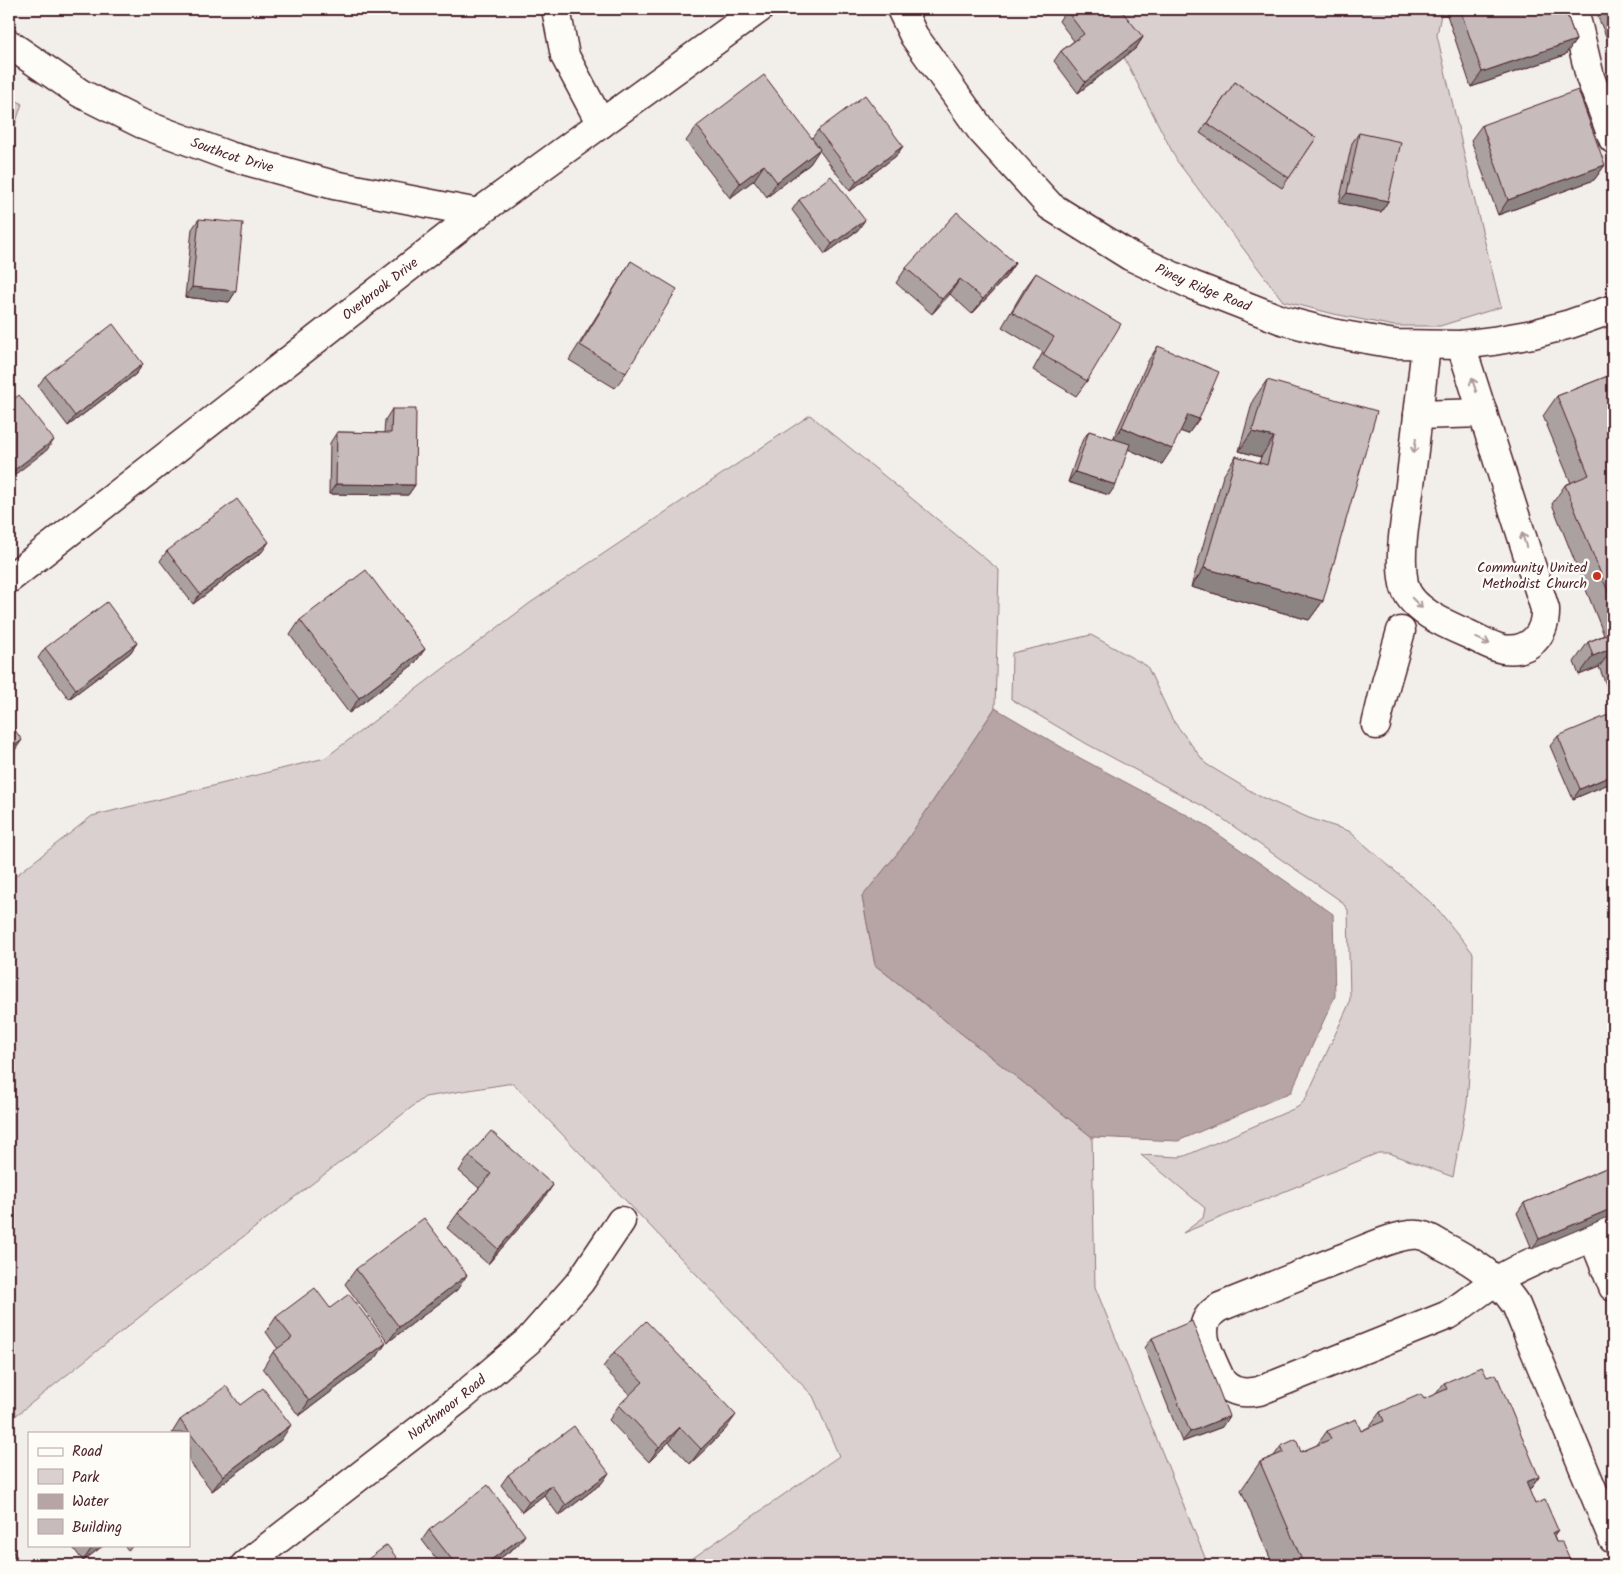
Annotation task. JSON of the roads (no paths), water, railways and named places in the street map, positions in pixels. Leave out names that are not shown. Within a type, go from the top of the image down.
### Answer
[{"type":"street","points":[[556,9],[564,56],[601,124]]},
{"type":"street","name":"Overbrook Drive","points":[[9,579],[478,213],[759,9]]},
{"type":"street","name":"Piney Ridge Road","points":[[901,9],[914,36],[980,130],[1050,206],[1130,256],[1236,303],[1282,320],[1332,333],[1395,344],[1426,345],[1461,345],[1533,334],[1613,309]]},
{"type":"street","points":[[1574,9],[1590,77],[1613,139]]},
{"type":"street","name":"Southcot Drive","points":[[9,44],[80,93],[140,123],[229,156],[334,185],[478,213]]},
{"type":"street","points":[[1426,345],[1402,547],[1404,585],[1414,602],[1439,621],[1501,649],[1518,649],[1532,642],[1542,631],[1546,620],[1545,609],[1461,345]]},
{"type":"street","points":[[1418,415],[1482,413]]},
{"type":"street","points":[[1376,725],[1401,631]]},
{"type":"street","name":"Northmoor Road","points":[[244,1565],[463,1396],[528,1341],[580,1282],[621,1221]]},
{"type":"street","points":[[1613,1287],[1603,1233],[1531,1264],[1497,1282],[1446,1316],[1259,1391],[1240,1392],[1229,1389],[1225,1385],[1221,1380],[1205,1342],[1204,1325],[1205,1319],[1213,1310],[1384,1242],[1404,1236],[1421,1235],[1465,1257],[1488,1273],[1497,1282],[1521,1315],[1613,1539]]},
{"type":"water","points":[[995,708],[1080,758],[1202,823],[1333,914],[1335,996],[1291,1092],[1178,1141],[1092,1137],[875,965],[862,897],[901,849]]},
{"type":"place","name":"Community United Methodist Church","points":[[1597,576]]}]
